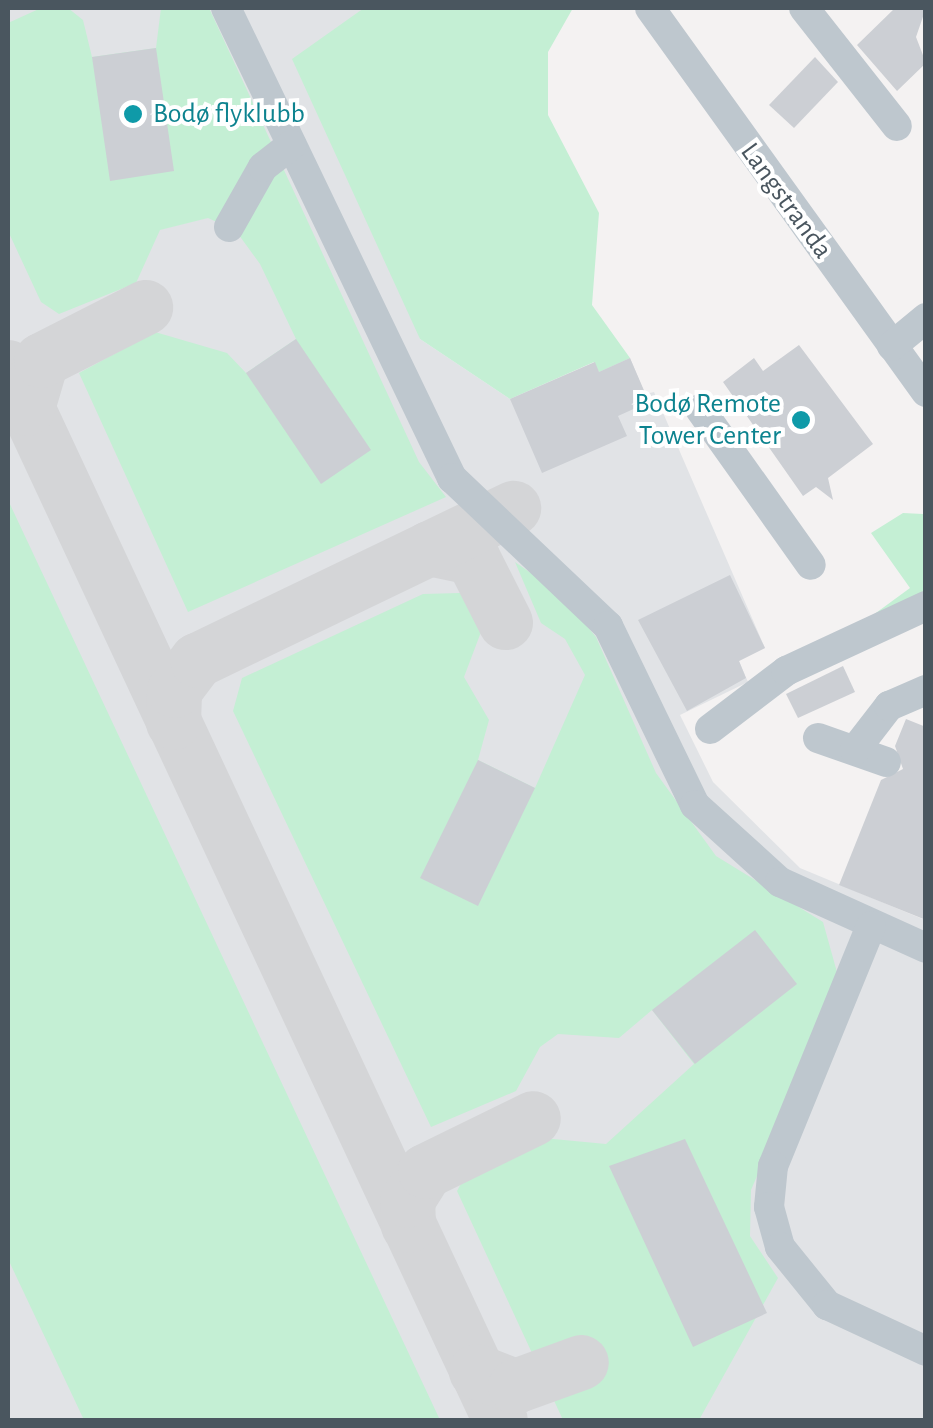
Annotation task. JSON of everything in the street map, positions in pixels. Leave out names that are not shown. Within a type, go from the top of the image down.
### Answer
[{"type":"street","points":[[226,8],[268,150],[452,478],[608,626],[670,762],[730,846],[780,882],[926,948]]},
{"type":"street","name":"Langstranda","points":[[650,8],[926,392]]},
{"type":"street","points":[[804,8],[897,126]]},
{"type":"street","points":[[228,227],[268,150]]},
{"type":"street","points":[[892,346],[926,318]]},
{"type":"street","points":[[700,409],[811,565]]},
{"type":"street","points":[[710,729],[786,671],[926,606]]},
{"type":"street","points":[[855,750],[889,706],[926,690]]},
{"type":"street","points":[[818,738],[886,762]]},
{"type":"street","points":[[872,926],[774,1166],[769,1208],[780,1248],[827,1305],[926,1351]]},
{"type":"shaded area","points":[[8,8],[364,8],[420,339],[510,399],[595,362],[630,358],[645,394],[654,392],[765,648],[739,661],[748,682],[680,715],[713,782],[800,868],[925,920],[925,1420],[8,1420]]},
{"type":"green space","points":[[41,8],[68,8],[83,20],[92,57],[156,48],[161,8],[209,8],[419,462],[446,497],[188,612],[79,373],[155,332],[227,353],[246,373],[296,339],[260,264],[236,231],[208,218],[160,230],[136,283],[59,314],[41,302],[8,231],[8,23]]},
{"type":"green space","points":[[364,8],[573,8],[548,52],[548,115],[599,213],[592,305],[630,358],[599,372],[594,362],[510,399],[420,339],[292,59]]},
{"type":"green space","points":[[8,500],[440,1420],[84,1420],[8,1259]]},
{"type":"green space","points":[[903,513],[923,514],[925,594],[869,618],[910,588],[871,533]]},
{"type":"green space","points":[[515,562],[561,594],[596,637],[656,773],[716,856],[823,922],[840,983],[751,1190],[750,1236],[778,1278],[699,1420],[563,1420],[457,1191],[464,1178],[543,1138],[606,1144],[694,1064],[652,1010],[619,1038],[558,1034],[540,1047],[516,1091],[431,1127],[233,711],[242,678],[423,594],[460,593],[481,632],[464,677],[489,720],[478,760],[535,788],[585,675],[565,639],[541,623]]},
{"type":"building","points":[[895,8],[926,8],[916,37],[926,63],[897,91],[857,45]]},
{"type":"building","name":"Bodø flyklubb","points":[[156,48],[174,171],[110,181],[92,57]]},
{"type":"building","points":[[815,57],[838,82],[794,128],[769,105]]},
{"type":"building","points":[[296,339],[371,450],[321,484],[246,373]]},
{"type":"building","name":"Bodø Remote Tower Center","points":[[799,345],[873,444],[828,478],[833,500],[816,487],[803,496],[723,382],[754,358],[763,371]]},
{"type":"building","points":[[630,358],[649,402],[618,416],[627,436],[542,473],[510,399],[595,362],[599,372]]},
{"type":"building","points":[[730,575],[765,648],[739,661],[746,678],[687,711],[638,620]]},
{"type":"building","points":[[843,666],[855,692],[798,718],[786,694]]},
{"type":"building","points":[[906,719],[926,727],[926,920],[839,885],[881,780],[903,769],[895,746]]},
{"type":"building","points":[[478,760],[535,788],[478,906],[420,878]]},
{"type":"building","points":[[755,930],[797,984],[695,1064],[652,1010]]},
{"type":"building","points":[[685,1139],[767,1313],[693,1347],[609,1166]]},
{"type":"taxiway","points":[[27,408],[41,360],[145,307]]},
{"type":"taxiway","points":[[8,367],[500,1420]]},
{"type":"taxiway","points":[[173,722],[174,690],[197,660],[513,508]]},
{"type":"taxiway","points":[[429,548],[472,557],[505,622]]},
{"type":"taxiway","points":[[408,1225],[407,1200],[425,1171],[533,1118]]},
{"type":"taxiway","points":[[476,1371],[515,1386],[581,1362]]},
{"type":"place","name":"Bodø flyklubb","points":[[133,114]]},
{"type":"place","name":"Bodø Remote Tower Center","points":[[801,420]]}]
